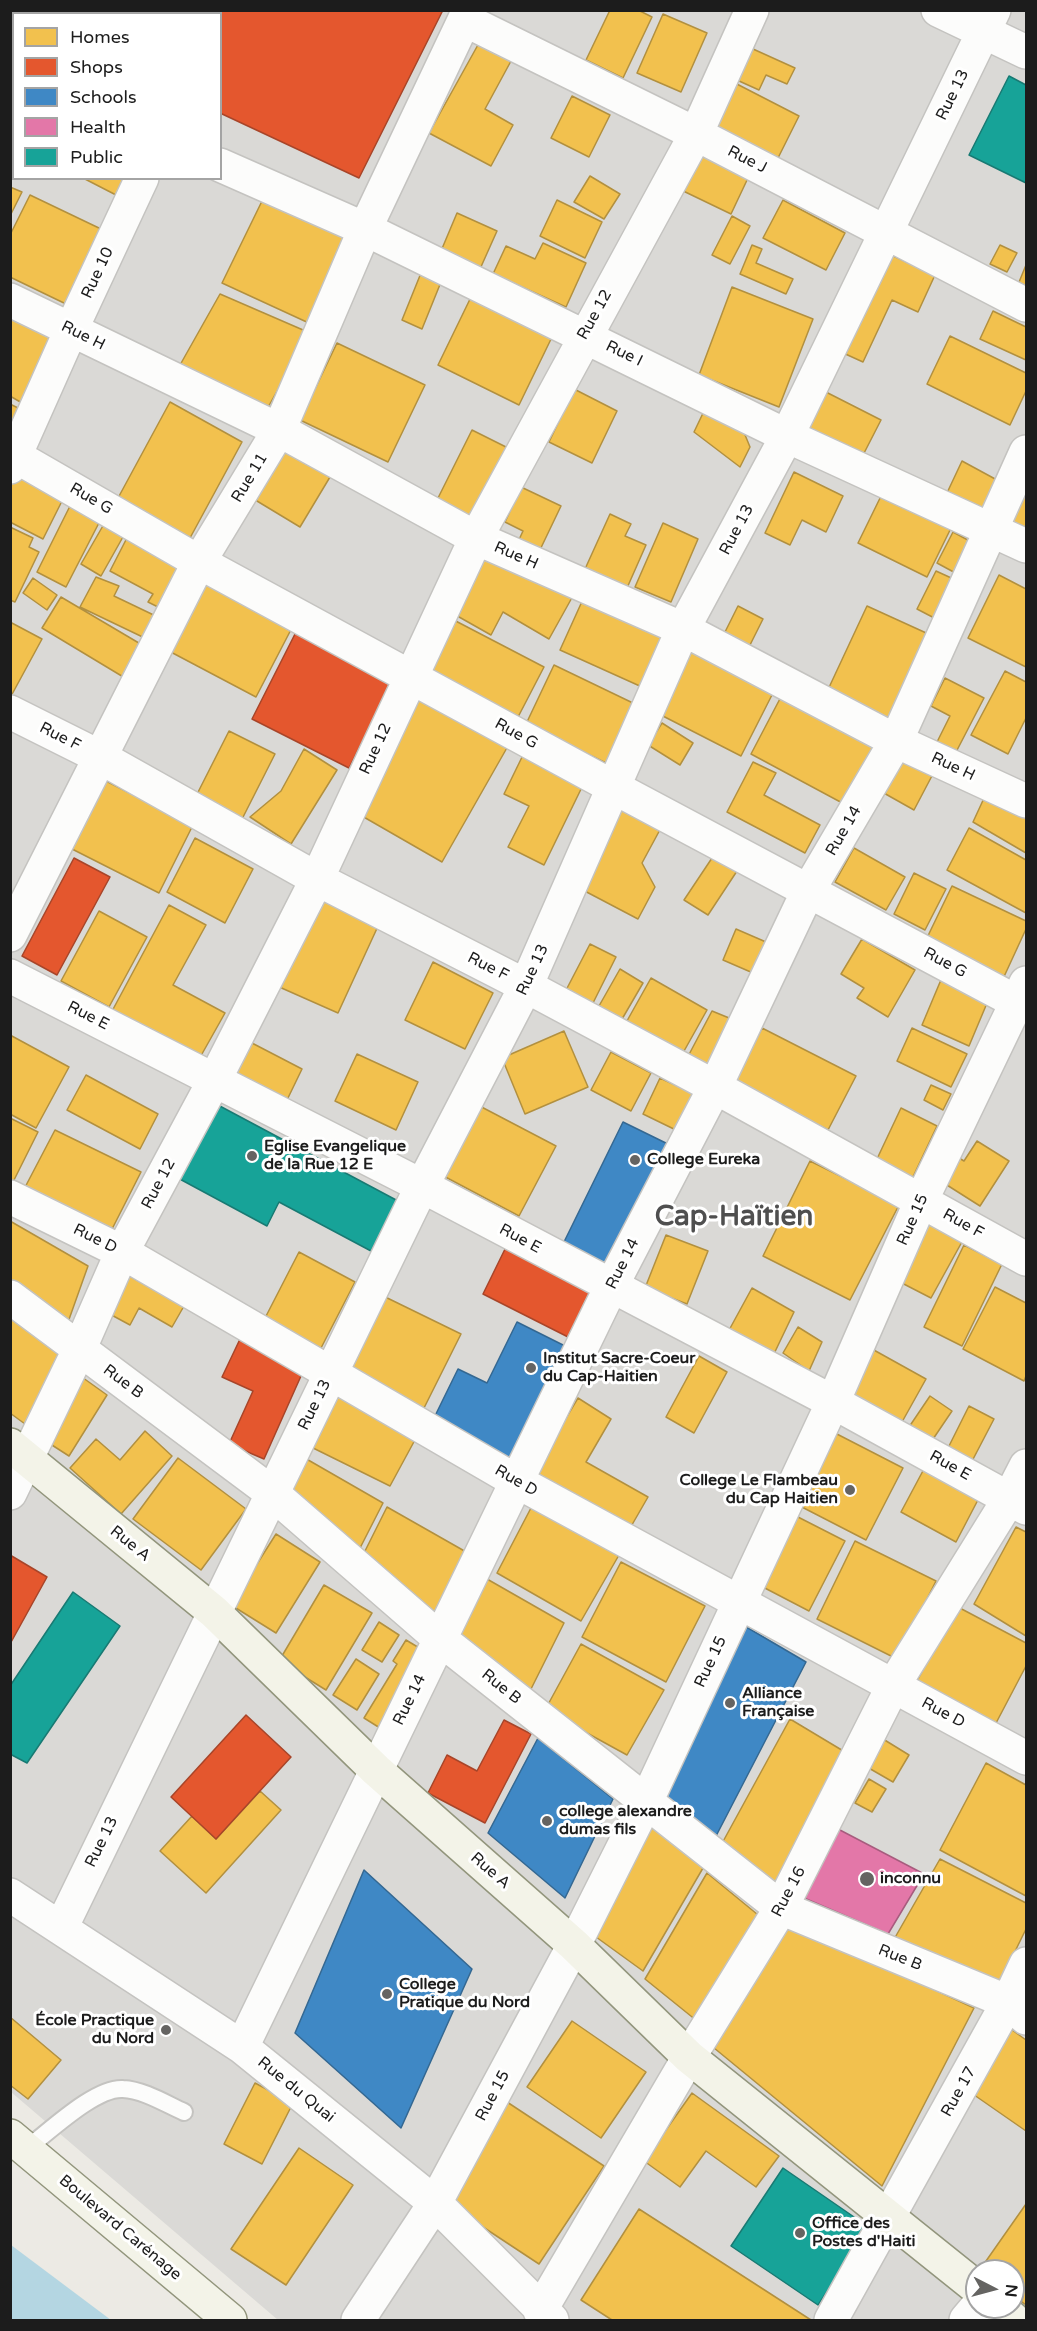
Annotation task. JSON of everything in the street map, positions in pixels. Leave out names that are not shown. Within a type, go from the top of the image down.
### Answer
[{"type":"street","name":"Rue 12","points":[[10,1493],[19,1453],[79,1350],[122,1252],[214,1081],[317,879],[410,675],[476,538],[584,335],[696,134],[752,10]]},
{"type":"street","points":[[938,10],[989,21],[1026,52]]},
{"type":"street","name":"Rue J","points":[[467,15],[1026,305]]},
{"type":"street","name":"Rue 11","points":[[10,935],[199,562],[279,430],[364,229],[467,15]]},
{"type":"street","name":"Rue 13","points":[[62,1926],[422,1186],[526,986],[683,629],[788,436],[989,21]]},
{"type":"street","name":"Rue I","points":[[222,166],[364,229],[788,436],[1026,546]]},
{"type":"street","name":"Rue 10","points":[[12,458],[141,180]]},
{"type":"street","name":"Rue H","points":[[10,300],[279,430],[476,538],[683,629],[896,741],[1026,801]]},
{"type":"street","name":"Rue 14","points":[[242,2047],[516,1481],[611,1287],[715,1087],[808,891],[896,741],[1026,452]]},
{"type":"street","name":"Rue G","points":[[12,458],[199,562],[808,891],[1023,997]]},
{"type":"street","name":"Rue F","points":[[10,712],[100,757],[317,879],[526,986],[715,1087],[1026,1259]]},
{"type":"street","name":"Rue E","points":[[10,976],[422,1186],[833,1402],[1018,1503]]},
{"type":"street","name":"Rue 15","points":[[358,2320],[435,2203],[574,1945],[646,1803],[833,1402],[921,1201],[1023,997]]},
{"type":"street","name":"Rue D","points":[[10,1197],[122,1252],[516,1481],[1026,1758]]},
{"type":"street","name":"Rue B","points":[[10,1297],[272,1493],[440,1639],[781,1908],[1017,2010]]},
{"type":"street","name":"Rue A","points":[[19,1453],[214,1612],[376,1770],[574,1945],[689,2057],[965,2279]]},
{"type":"street","name":"Rue 16","points":[[546,2316],[689,2057],[781,1908],[893,1686],[1018,1503],[1026,1466]]},
{"type":"street","name":"Rue du Quai","points":[[10,1895],[62,1926],[242,2047],[435,2203],[546,2316]]},
{"type":"street","name":"Rue 17","points":[[889,2219],[1017,2010],[1026,1964]]},
{"type":"street","name":"Boulevard Carénage","points":[[18,2143],[230,2320]]},
{"type":"street","points":[[831,2320],[889,2219]]},
{"type":"lane","points":[[18,2143],[100,2094],[123,2089],[142,2093],[184,2112]]},
{"type":"shaded area","points":[[11,11],[1026,11],[1026,2320],[278,2320],[11,2092]]},
{"type":"water","points":[[11,2245],[111,2320],[11,2320]]},
{"type":"building: Homes","points":[[610,10],[638,10],[652,17],[623,78],[586,60]]},
{"type":"building: Homes","points":[[663,14],[707,33],[681,92],[637,73]]},
{"type":"building: Homes","points":[[479,43],[511,61],[485,109],[513,125],[491,166],[429,133]]},
{"type":"building: Homes","points":[[742,44],[795,68],[787,84],[766,75],[759,90],[728,76]]},
{"type":"building: Homes","points":[[12,78],[12,137],[10,136],[10,81]]},
{"type":"building: Homes","points":[[731,81],[799,116],[777,160],[709,124]]},
{"type":"building: Homes","points":[[572,96],[610,115],[589,157],[551,138]]},
{"type":"building: Homes","points":[[694,152],[748,178],[731,214],[677,188]]},
{"type":"building: Homes","points":[[590,176],[620,194],[604,219],[574,202]]},
{"type":"building: Homes","points":[[87,180],[124,180],[118,196]]},
{"type":"building: Homes","points":[[10,187],[22,192],[10,216]]},
{"type":"building: Homes","points":[[30,195],[101,229],[66,304],[10,277],[10,235]]},
{"type":"building: Homes","points":[[263,199],[352,239],[311,324],[222,283]]},
{"type":"building: Homes","points":[[557,200],[602,222],[585,258],[540,236]]},
{"type":"building: Homes","points":[[783,200],[845,233],[826,270],[763,238]]},
{"type":"building: Homes","points":[[457,213],[497,231],[480,269],[441,251]]},
{"type":"building: Homes","points":[[732,216],[750,226],[730,264],[712,255]]},
{"type":"building: Homes","points":[[543,243],[586,263],[566,307],[493,274],[506,246],[535,259]]},
{"type":"building: Homes","points":[[752,245],[762,249],[756,263],[793,279],[786,294],[740,274]]},
{"type":"building: Homes","points":[[1000,245],[1017,253],[1007,272],[990,264]]},
{"type":"building: Homes","points":[[887,253],[935,275],[918,312],[892,300],[863,362],[841,352]]},
{"type":"building: Homes","points":[[1026,265],[1026,291],[1017,287]]},
{"type":"building: Homes","points":[[421,273],[441,282],[422,329],[402,320]]},
{"type":"building: Homes","points":[[732,287],[813,319],[779,407],[699,375]]},
{"type":"building: Homes","points":[[220,294],[310,333],[267,409],[180,365]]},
{"type":"building: Homes","points":[[472,295],[553,335],[519,405],[438,365]]},
{"type":"building: Homes","points":[[10,304],[61,334],[22,403],[10,396]]},
{"type":"building: Homes","points":[[993,311],[1026,327],[1026,360],[980,339]]},
{"type":"building: Homes","points":[[950,336],[1026,373],[1026,391],[1010,425],[927,384]]},
{"type":"building: Homes","points":[[337,343],[425,385],[388,462],[300,420]]},
{"type":"building: Homes","points":[[574,389],[617,411],[592,463],[549,442]]},
{"type":"building: Homes","points":[[820,389],[881,420],[860,461],[800,430]]},
{"type":"building: Homes","points":[[170,402],[242,442],[190,538],[118,498]]},
{"type":"building: Homes","points":[[10,404],[20,409],[10,427]]},
{"type":"building: Homes","points":[[705,409],[743,430],[750,447],[740,467],[694,432]]},
{"type":"building: Homes","points":[[472,430],[508,448],[473,518],[437,500]]},
{"type":"building: Homes","points":[[281,448],[330,477],[300,527],[252,498]]},
{"type":"building: Homes","points":[[962,461],[997,480],[982,512],[946,495]]},
{"type":"building: Homes","points":[[16,472],[64,497],[43,539],[10,522],[10,483]]},
{"type":"building: Homes","points":[[794,472],[843,496],[826,532],[802,520],[790,545],[765,533]]},
{"type":"building: Homes","points":[[1026,472],[1026,532],[1001,518]]},
{"type":"building: Homes","points":[[521,487],[561,506],[538,554],[517,544],[523,531],[505,522]]},
{"type":"building: Homes","points":[[883,492],[952,526],[927,577],[858,543]]},
{"type":"building: Homes","points":[[73,500],[103,515],[66,587],[37,572]]},
{"type":"building: Homes","points":[[610,514],[631,524],[625,536],[646,545],[627,588],[585,569]]},
{"type":"building: Homes","points":[[108,517],[128,528],[101,576],[81,564]]},
{"type":"building: Homes","points":[[663,523],[698,539],[671,602],[635,587]]},
{"type":"building: Homes","points":[[10,527],[33,538],[29,547],[39,552],[15,602],[10,600]]},
{"type":"building: Homes","points":[[131,530],[192,562],[166,611],[148,602],[153,594],[110,571]]},
{"type":"building: Homes","points":[[953,532],[977,545],[961,576],[937,563]]},
{"type":"building: Homes","points":[[488,546],[574,594],[549,639],[503,612],[491,635],[452,613]]},
{"type":"building: Homes","points":[[936,571],[960,582],[940,621],[917,609]]},
{"type":"building: Homes","points":[[206,573],[296,620],[256,697],[167,650]]},
{"type":"building: Homes","points":[[999,575],[1026,589],[1026,667],[968,638]]},
{"type":"building: Homes","points":[[96,577],[119,586],[114,596],[162,619],[151,641],[80,607]]},
{"type":"building: Homes","points":[[33,578],[57,595],[47,610],[23,593]]},
{"type":"building: Homes","points":[[61,597],[149,649],[130,681],[42,628]]},
{"type":"building: Homes","points":[[584,597],[666,634],[642,687],[560,650]]},
{"type":"building: Homes","points":[[738,606],[763,619],[747,651],[722,638]]},
{"type":"building: Homes","points":[[867,606],[935,637],[894,728],[825,696]]},
{"type":"building: Homes","points":[[448,617],[544,667],[517,719],[421,669]]},
{"type":"building: Homes","points":[[10,622],[42,639],[10,698]]},
{"type":"building: Homes","points":[[690,646],[775,689],[741,756],[657,713]]},
{"type":"building: Homes","points":[[554,665],[635,704],[606,763],[526,724]]},
{"type":"building: Homes","points":[[1005,671],[1026,682],[1026,718],[1008,754],[971,735]]},
{"type":"building: Homes","points":[[945,678],[984,698],[954,756],[935,746],[950,716],[931,706]]},
{"type":"building: Homes","points":[[783,693],[878,743],[846,805],[751,754]]},
{"type":"building: Homes","points":[[421,696],[508,746],[442,862],[355,812]]},
{"type":"building: Homes","points":[[662,723],[693,743],[680,765],[648,745]]},
{"type":"building: Homes","points":[[229,731],[275,754],[237,829],[191,806]]},
{"type":"building: Homes","points":[[304,749],[337,770],[291,844],[250,817],[281,791]]},
{"type":"building: Homes","points":[[524,753],[584,783],[544,865],[508,847],[529,806],[504,794]]},
{"type":"building: Homes","points":[[902,755],[934,772],[914,810],[882,792]]},
{"type":"building: Homes","points":[[753,762],[776,773],[764,795],[820,825],[805,853],[727,812]]},
{"type":"building: Homes","points":[[106,781],[193,825],[159,893],[72,849]]},
{"type":"building: Homes","points":[[985,796],[1026,818],[1026,853],[973,822]]},
{"type":"building: Homes","points":[[623,802],[662,826],[642,863],[655,887],[638,919],[579,888]]},
{"type":"building: Homes","points":[[969,828],[1026,860],[1026,913],[947,870]]},
{"type":"building: Homes","points":[[195,838],[253,869],[225,923],[167,892]]},
{"type":"building: Homes","points":[[854,848],[905,877],[886,910],[835,882]]},
{"type":"building: Homes","points":[[716,852],[739,868],[708,915],[684,900]]},
{"type":"building: Homes","points":[[914,873],[946,889],[925,930],[894,914]]},
{"type":"building: Homes","points":[[952,886],[1026,921],[1026,929],[1002,981],[924,944]]},
{"type":"building: Homes","points":[[318,896],[379,924],[338,1013],[277,986]]},
{"type":"building: Homes","points":[[169,905],[206,925],[173,985],[225,1013],[198,1061],[111,1013]]},
{"type":"building: Homes","points":[[99,911],[147,937],[109,1007],[61,981]]},
{"type":"building: Homes","points":[[736,929],[766,942],[753,973],[723,960]]},
{"type":"building: Homes","points":[[862,939],[915,970],[888,1017],[857,998],[864,988],[841,974]]},
{"type":"building: Homes","points":[[590,944],[616,957],[591,1007],[564,994]]},
{"type":"building: Homes","points":[[433,962],[493,993],[465,1049],[405,1020]]},
{"type":"building: Homes","points":[[620,969],[643,983],[618,1026],[595,1013]]},
{"type":"building: Homes","points":[[943,975],[990,996],[969,1046],[922,1025]]},
{"type":"building: Homes","points":[[651,978],[707,1010],[679,1060],[623,1028]]},
{"type":"building: Homes","points":[[712,1011],[734,1020],[707,1074],[685,1062]]},
{"type":"building: Homes","points":[[762,1028],[856,1076],[828,1130],[735,1082]]},
{"type":"building: Homes","points":[[912,1028],[967,1054],[951,1087],[897,1061]]},
{"type":"building: Homes","points":[[564,1031],[588,1087],[525,1114],[502,1058]]},
{"type":"building: Homes","points":[[10,1035],[69,1067],[36,1128],[10,1114]]},
{"type":"building: Homes","points":[[250,1042],[302,1069],[287,1100],[234,1073]]},
{"type":"building: Homes","points":[[611,1052],[651,1073],[631,1111],[591,1090]]},
{"type":"building: Homes","points":[[357,1054],[418,1082],[396,1130],[335,1101]]},
{"type":"building: Homes","points":[[86,1075],[158,1114],[140,1149],[67,1110]]},
{"type":"building: Homes","points":[[660,1078],[697,1095],[680,1132],[643,1114]]},
{"type":"building: Homes","points":[[931,1085],[951,1094],[943,1110],[924,1100]]},
{"type":"building: Homes","points":[[472,1102],[556,1146],[519,1216],[436,1172]]},
{"type":"building: Homes","points":[[901,1108],[937,1126],[912,1179],[876,1161]]},
{"type":"building: Homes","points":[[10,1118],[38,1132],[10,1188]]},
{"type":"building: Homes","points":[[55,1130],[141,1172],[107,1239],[22,1193]]},
{"type":"building: Homes","points":[[977,1141],[1009,1161],[980,1206],[939,1180],[954,1155],[964,1161]]},
{"type":"building: Homes","points":[[810,1161],[899,1205],[850,1300],[763,1256]]},
{"type":"building: Homes","points":[[10,1221],[88,1266],[67,1325],[10,1281]]},
{"type":"building: Homes","points":[[928,1221],[963,1240],[931,1298],[896,1280]]},
{"type":"building: Homes","points":[[666,1235],[708,1251],[687,1304],[645,1288]]},
{"type":"building: Homes","points":[[964,1245],[1002,1264],[962,1346],[924,1327]]},
{"type":"building: Homes","points":[[299,1252],[355,1282],[320,1350],[264,1320]]},
{"type":"building: Homes","points":[[126,1274],[184,1306],[172,1327],[139,1308],[130,1325],[106,1312]]},
{"type":"building: Homes","points":[[995,1287],[1026,1303],[1026,1376],[1024,1381],[963,1349]]},
{"type":"building: Homes","points":[[752,1288],[794,1312],[772,1358],[728,1332]]},
{"type":"building: Homes","points":[[375,1292],[461,1334],[423,1410],[338,1367]]},
{"type":"building: Homes","points":[[10,1316],[62,1353],[25,1424],[10,1413]]},
{"type":"building: Homes","points":[[798,1327],[822,1342],[809,1371],[783,1353]]},
{"type":"building: Homes","points":[[872,1349],[926,1379],[902,1422],[848,1393]]},
{"type":"building: Homes","points":[[699,1356],[727,1372],[694,1433],[666,1417]]},
{"type":"building: Homes","points":[[79,1375],[107,1395],[69,1456],[41,1438]]},
{"type":"building: Homes","points":[[334,1392],[416,1438],[390,1486],[305,1444]]},
{"type":"building: Homes","points":[[930,1396],[952,1411],[929,1445],[907,1430]]},
{"type":"building: Homes","points":[[578,1398],[611,1419],[586,1462],[648,1497],[629,1530],[533,1473]]},
{"type":"building: Homes","points":[[969,1406],[994,1419],[970,1465],[946,1452]]},
{"type":"building: Homes","points":[[145,1431],[172,1456],[121,1514],[70,1468],[96,1439],[120,1460]]},
{"type":"building: Homes","points":[[833,1432],[903,1468],[866,1540],[796,1504]]},
{"type":"building: Homes","points":[[303,1457],[383,1503],[358,1552],[283,1497]]},
{"type":"building: Homes","points":[[178,1458],[246,1509],[201,1570],[133,1519]]},
{"type":"building: Homes","points":[[925,1467],[980,1496],[956,1542],[901,1512]]},
{"type":"building: Homes","points":[[532,1506],[619,1555],[581,1621],[497,1573]]},
{"type":"building: Homes","points":[[387,1507],[475,1557],[441,1623],[362,1557]]},
{"type":"building: Homes","points":[[796,1516],[845,1541],[809,1611],[759,1585]]},
{"type":"building: Homes","points":[[1016,1527],[1026,1532],[1026,1636],[974,1604]]},
{"type":"building: Homes","points":[[276,1534],[320,1562],[276,1633],[231,1605]]},
{"type":"building: Homes","points":[[855,1541],[936,1581],[897,1659],[817,1619]]},
{"type":"building: Homes","points":[[621,1562],[705,1606],[666,1682],[582,1637]]},
{"type":"building: Homes","points":[[487,1579],[564,1623],[530,1691],[458,1637]]},
{"type":"building: Homes","points":[[324,1585],[372,1613],[326,1690],[279,1661]]},
{"type":"building: Homes","points":[[956,1606],[1026,1643],[1026,1666],[995,1725],[917,1681]]},
{"type":"building: Homes","points":[[379,1622],[399,1635],[382,1662],[362,1650]]},
{"type":"building: Homes","points":[[406,1640],[426,1652],[380,1728],[364,1718],[397,1664],[393,1661]]},
{"type":"building: Homes","points":[[581,1644],[664,1690],[627,1755],[545,1710]]},
{"type":"building: Homes","points":[[356,1659],[379,1674],[357,1710],[333,1695]]},
{"type":"building: Homes","points":[[790,1719],[850,1755],[774,1891],[720,1847]]},
{"type":"building: Homes","points":[[883,1739],[909,1755],[893,1782],[867,1767]]},
{"type":"building: Homes","points":[[986,1763],[1026,1785],[1026,1896],[940,1850]]},
{"type":"building: Homes","points":[[869,1779],[886,1789],[872,1812],[855,1803]]},
{"type":"building: Homes","points":[[260,1791],[281,1810],[206,1893],[160,1851],[192,1816],[216,1839]]},
{"type":"building: Homes","points":[[645,1819],[703,1868],[643,1971],[585,1929]]},
{"type":"building: Homes","points":[[940,1859],[1026,1903],[1026,1929],[1000,1982],[893,1941]]},
{"type":"building: Homes","points":[[707,1873],[763,1919],[702,2025],[645,1979]]},
{"type":"building: Homes","points":[[782,1919],[974,2008],[882,2186],[708,2043]]},
{"type":"building: Homes","points":[[10,2017],[61,2060],[28,2099],[10,2085]]},
{"type":"building: Homes","points":[[572,2021],[646,2072],[601,2138],[527,2087]]},
{"type":"building: Homes","points":[[1008,2027],[1026,2040],[1026,2131],[967,2090]]},
{"type":"building: Homes","points":[[255,2083],[293,2103],[262,2164],[224,2144]]},
{"type":"building: Homes","points":[[692,2093],[779,2156],[756,2187],[706,2151],[680,2187],[644,2161]]},
{"type":"building: Homes","points":[[507,2102],[604,2166],[539,2264],[442,2200]]},
{"type":"building: Homes","points":[[299,2148],[353,2185],[286,2285],[231,2249]]},
{"type":"building: Homes","points":[[1026,2204],[1026,2305],[1025,2259],[987,2259]]},
{"type":"building: Homes","points":[[639,2209],[811,2320],[612,2320],[581,2300]]},
{"type":"building: Shops","points":[[54,10],[443,10],[359,178],[222,114],[222,12],[54,12]]},
{"type":"building: Shops","points":[[296,632],[393,681],[349,768],[252,719]]},
{"type":"building: Shops","points":[[74,858],[110,877],[57,975],[22,956]]},
{"type":"building: Shops","points":[[507,1245],[598,1290],[574,1340],[483,1294]]},
{"type":"building: Shops","points":[[241,1337],[305,1367],[264,1459],[229,1444],[253,1391],[222,1377]]},
{"type":"building: Shops","points":[[10,1555],[47,1577],[10,1644]]},
{"type":"building: Shops","points":[[246,1715],[291,1757],[216,1839],[171,1797]]},
{"type":"building: Shops","points":[[504,1720],[531,1734],[485,1823],[428,1793],[447,1755],[477,1771]]},
{"type":"building: Schools","points":[[623,1122],[676,1148],[615,1272],[562,1246]]},
{"type":"building: Schools","points":[[517,1322],[575,1351],[518,1466],[432,1422],[458,1369],[487,1383]]},
{"type":"building: Schools","points":[[736,1621],[806,1662],[715,1838],[655,1794]]},
{"type":"building: Schools","points":[[538,1738],[613,1799],[565,1898],[488,1833]]},
{"type":"building: Schools","points":[[364,1870],[472,1969],[401,2128],[295,2033]]},
{"type":"building: Health","points":[[838,1829],[924,1874],[888,1934],[797,1895]]},
{"type":"building: Public","points":[[1009,76],[1026,85],[1026,183],[969,155]]},
{"type":"building: Public","points":[[216,1104],[398,1201],[371,1251],[279,1202],[267,1226],[176,1177]]},
{"type":"building: Public","points":[[73,1592],[120,1626],[27,1763],[10,1754],[10,1686]]},
{"type":"building: Public","points":[[783,2168],[870,2228],[818,2305],[731,2246]]},
{"type":"place","name":"Eglise Evangelique de la Rue 12 E","points":[[252,1156]]},
{"type":"place","name":"College Eureka","points":[[635,1160]]},
{"type":"place","name":"Institut Sacre-Coeur du Cap-Haitien","points":[[531,1368]]},
{"type":"place","name":"College Le Flambeau du Cap Haitien","points":[[850,1490]]},
{"type":"place","name":"Alliance Française","points":[[730,1703]]},
{"type":"place","name":"college alexandre dumas fils","points":[[547,1821]]},
{"type":"place","name":"inconnu","points":[[867,1879]]},
{"type":"place","name":"College Pratique du Nord","points":[[387,1994]]},
{"type":"place","name":"École Practique du Nord","points":[[166,2030]]},
{"type":"place","name":"Office des Postes d'Haiti","points":[[800,2233]]},
{"type":"district","name":"Cap-Haïtien","points":[[734,1218]]}]
